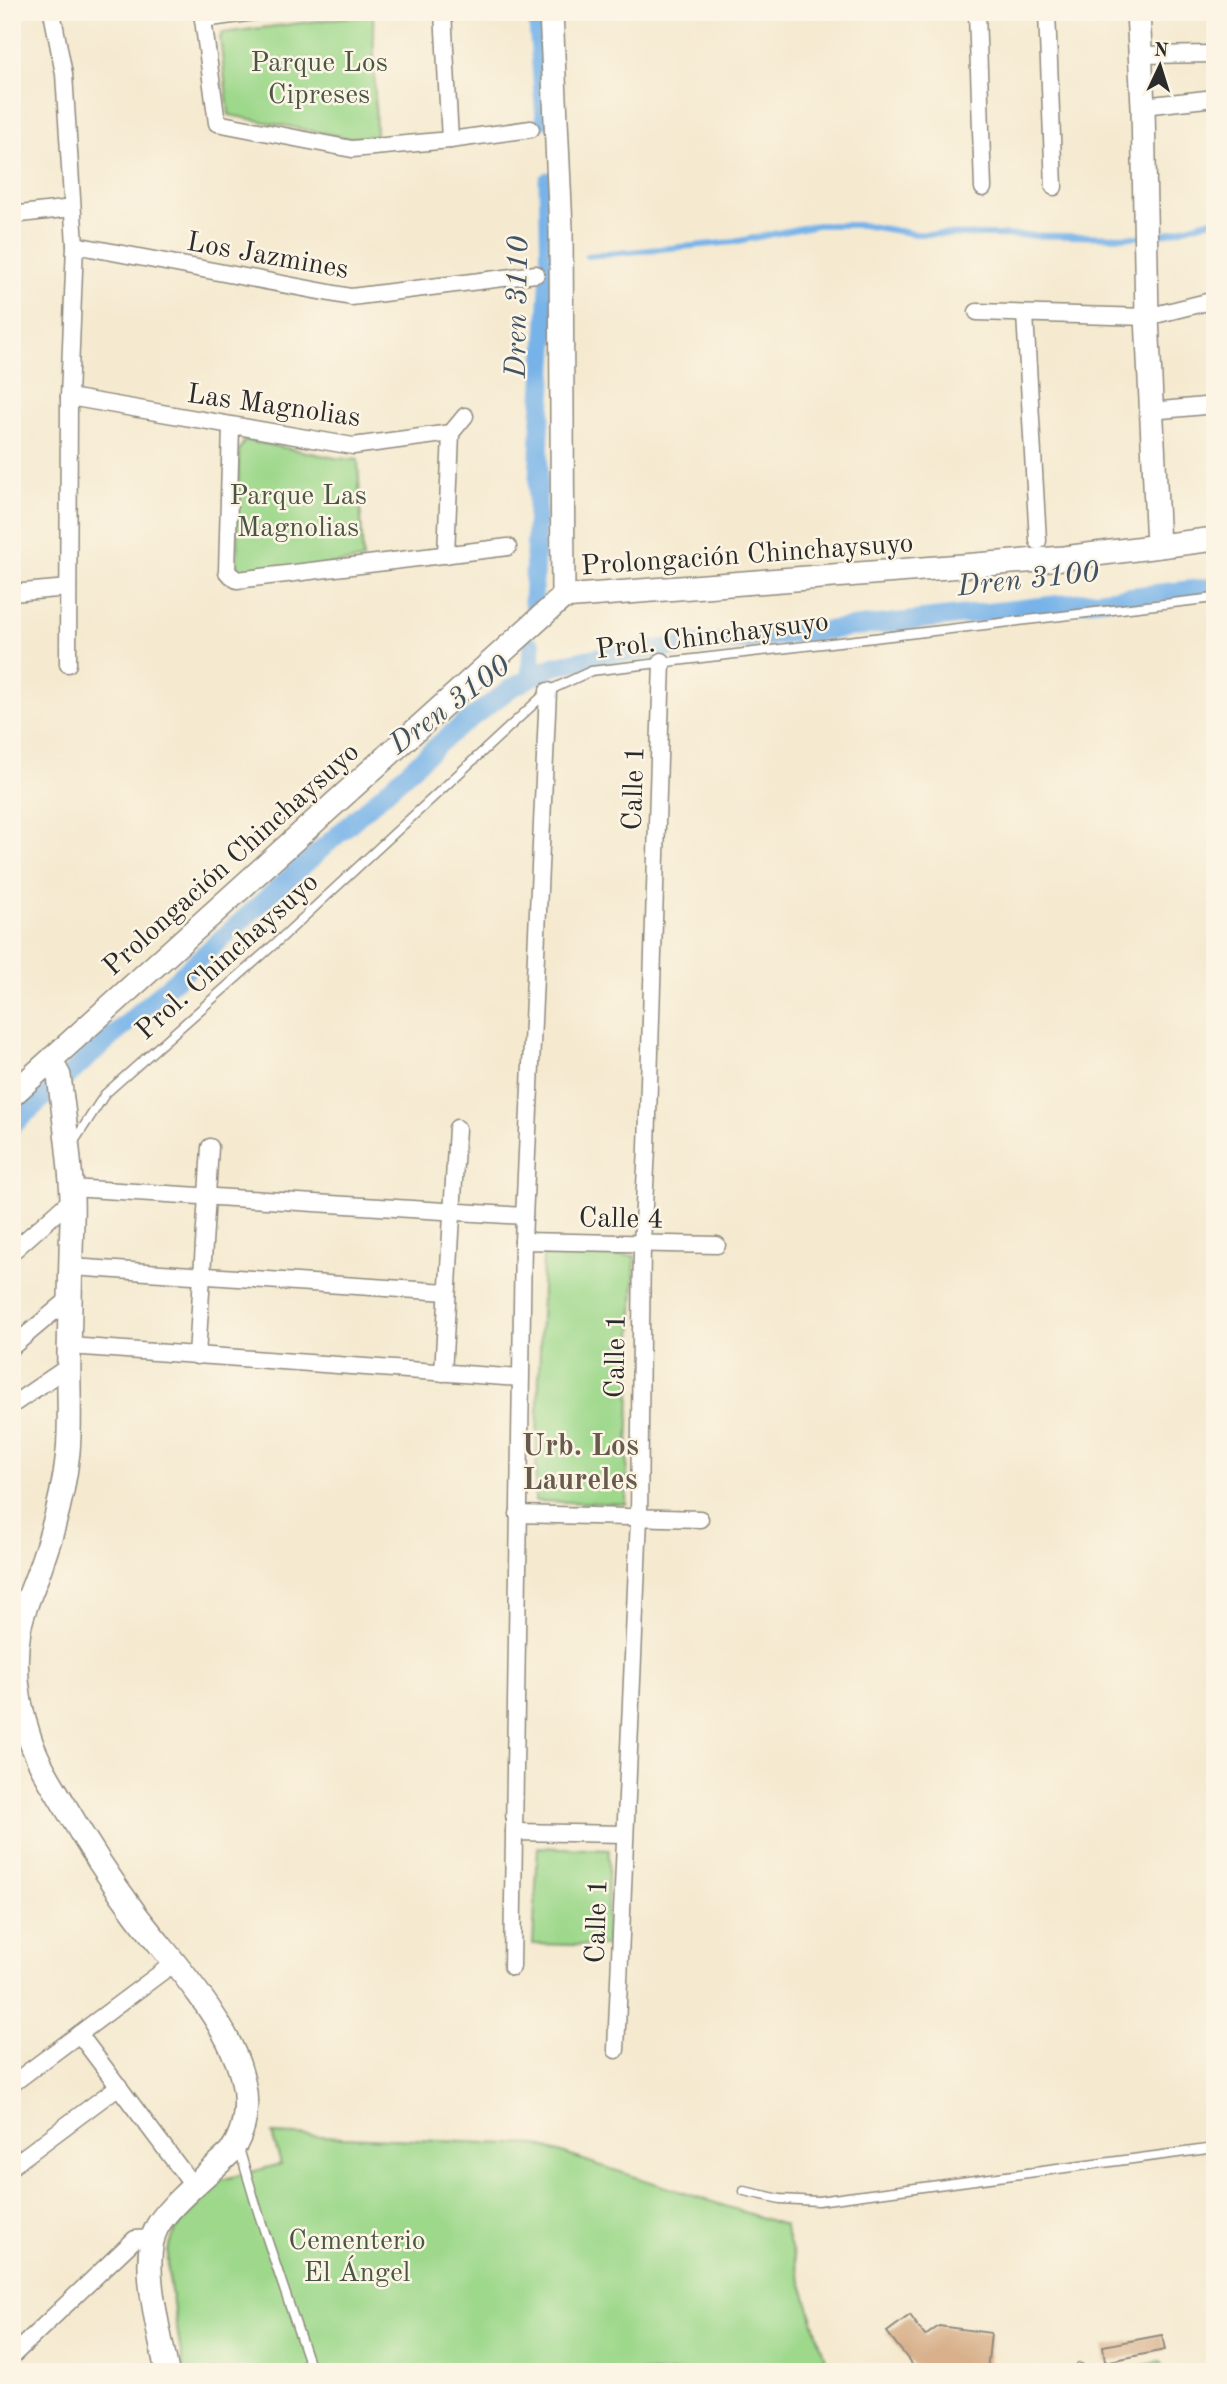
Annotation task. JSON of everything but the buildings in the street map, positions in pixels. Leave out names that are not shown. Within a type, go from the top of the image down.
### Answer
[{"type":"street","points":[[52,12],[64,74],[75,245],[69,397],[68,664]]},
{"type":"street","points":[[254,12],[203,16],[217,123],[352,149],[531,129]]},
{"type":"street","points":[[443,12],[450,140]]},
{"type":"street","points":[[551,12],[561,229],[563,597]]},
{"type":"street","points":[[977,12],[983,188]]},
{"type":"street","points":[[1046,12],[1054,187]]},
{"type":"street","points":[[1138,12],[1143,106],[1147,317],[1158,546]]},
{"type":"street","points":[[1140,55],[1215,54]]},
{"type":"street","points":[[1143,106],[1215,98]]},
{"type":"street","points":[[12,215],[72,208]]},
{"type":"street","name":"Los Jazmines","points":[[75,245],[351,297],[536,274]]},
{"type":"street","points":[[977,312],[1147,317],[1215,300]]},
{"type":"street","points":[[1025,314],[1038,541]]},
{"type":"street","name":"Las Magnolias","points":[[69,397],[354,446],[452,433]]},
{"type":"street","points":[[1151,411],[1215,405]]},
{"type":"street","points":[[446,555],[452,433],[465,416]]},
{"type":"street","points":[[231,426],[227,572],[237,580],[508,547]]},
{"type":"street","name":"Prolongación Chinchaysuyo","points":[[12,1096],[55,1069],[563,597],[1064,558],[1215,539]]},
{"type":"street","points":[[12,593],[68,588]]},
{"type":"street","name":"Calle 1","points":[[615,2050],[639,1518],[642,1243],[662,661]]},
{"type":"street","points":[[512,1967],[523,1241],[548,691]]},
{"type":"street","points":[[55,1069],[62,1101],[72,1194],[68,1456],[54,1525],[19,1632],[16,1674],[19,1695],[30,1741],[52,1784],[105,1871],[217,2020],[235,2057],[246,2111],[245,2122],[230,2153],[162,2218],[152,2238],[149,2271],[167,2372]]},
{"type":"street","points":[[443,1373],[457,1128]]},
{"type":"street","points":[[197,1356],[210,1147]]},
{"type":"street","points":[[12,1252],[72,1194],[207,1197],[524,1216]]},
{"type":"street","name":"Calle 4","points":[[523,1241],[716,1245]]},
{"type":"street","points":[[71,1266],[447,1292]]},
{"type":"street","points":[[12,1347],[70,1298]]},
{"type":"street","points":[[12,1405],[69,1356],[197,1356],[520,1378]]},
{"type":"street","points":[[518,1514],[700,1519]]},
{"type":"street","points":[[514,1832],[625,1834]]},
{"type":"street","points":[[12,2084],[174,1963]]},
{"type":"street","points":[[79,2034],[194,2187]]},
{"type":"street","points":[[12,2166],[119,2086]]},
{"type":"street","points":[[12,2356],[135,2239],[152,2238]]},
{"type":"lane","name":"Prol. Chinchaysuyo","points":[[67,1151],[105,1094],[278,941],[548,691],[591,671],[662,661],[1215,598]]},
{"type":"lane","points":[[237,2142],[312,2372]]},
{"type":"lane","points":[[744,2191],[780,2199],[818,2201],[1215,2148]]},
{"type":"green space","name":"Parque Los Cipreses","points":[[373,14],[376,136],[349,138],[229,115],[220,38],[222,33]]},
{"type":"green space","name":"Parque Las Magnolias","points":[[245,440],[358,460],[363,560],[244,576],[237,568],[239,450]]},
{"type":"green space","points":[[543,1255],[635,1256],[626,1504],[535,1501]]},
{"type":"green space","points":[[538,1847],[609,1850],[606,1946],[533,1944]]},
{"type":"green space","name":"Cementerio El Ángel","points":[[272,2134],[537,2145],[784,2225],[829,2372],[184,2372],[168,2272],[168,2251],[175,2230],[221,2180],[281,2164]]},
{"type":"green space","points":[[1160,2362],[1163,2372],[1113,2372]]},
{"type":"waterway","name":"Dren 3110","points":[[537,12],[545,119]]},
{"type":"waterway","name":"Dren 3110","points":[[533,603],[550,270],[548,181]]},
{"type":"waterway","points":[[587,256],[734,242],[817,225],[862,225],[916,234],[1137,237],[1160,235],[1215,219]]},
{"type":"waterway","name":"Dren 3100","points":[[12,1126],[449,735],[511,688],[555,666],[613,654],[1215,587]]},
{"type":"waterway","name":"Dren 3110","points":[[530,678],[532,646]]},
{"type":"district","name":"Urb. Los Laureles","points":[[580,1462]]}]
